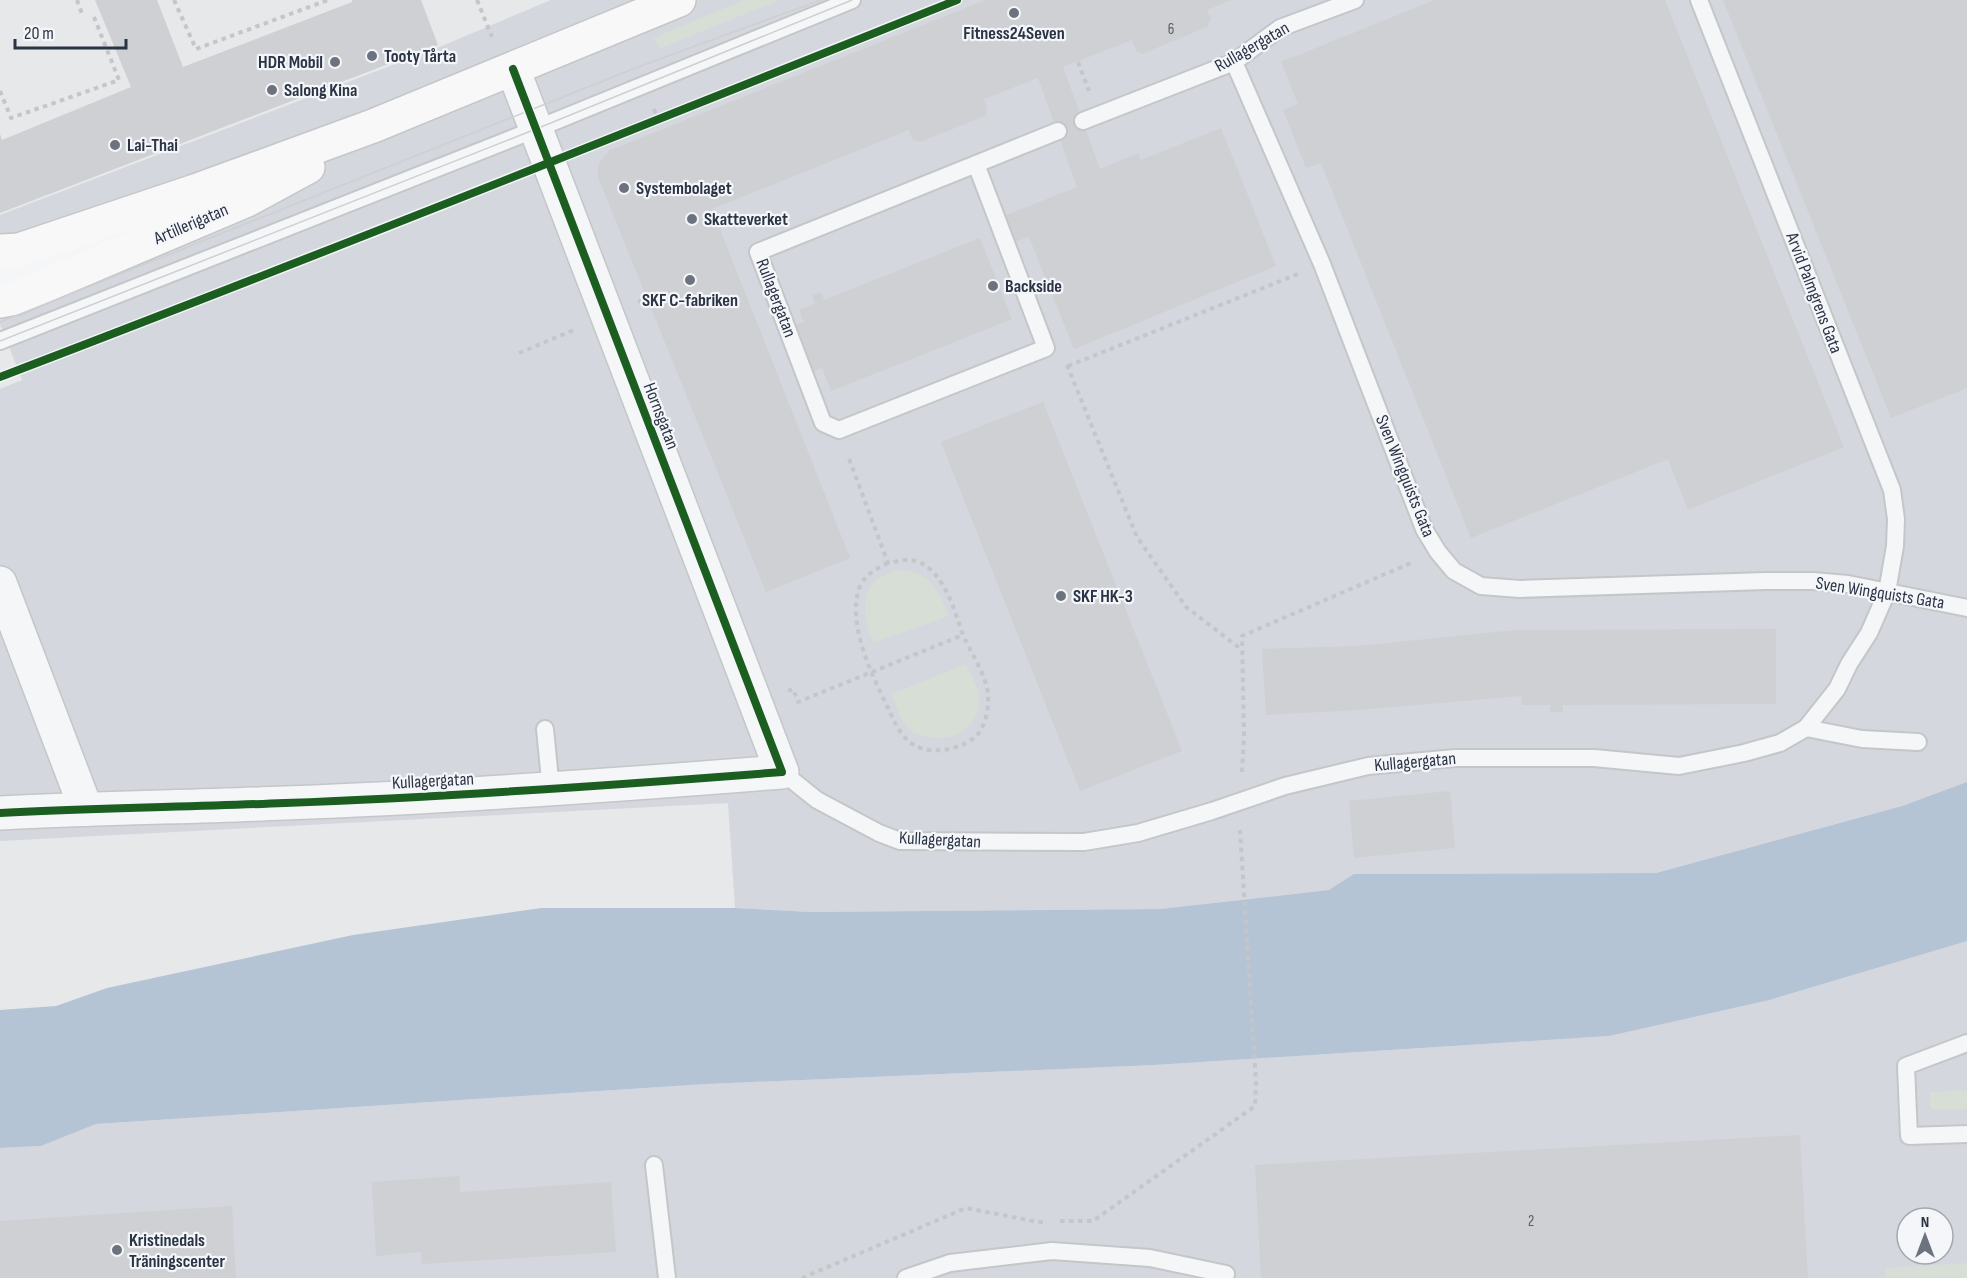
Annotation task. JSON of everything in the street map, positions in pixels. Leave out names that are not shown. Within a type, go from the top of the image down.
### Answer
[{"type":"main road","name":"Artillerigatan","points":[[0,251],[19,250],[195,191],[373,126],[679,0]]},
{"type":"main road","name":"Artillerigatan","points":[[0,300],[16,298],[247,200],[302,171],[373,126]]},
{"type":"street","name":"Hornsgatan","points":[[513,69],[782,772]]},
{"type":"street","name":"Artillerigatan","points":[[0,273],[23,269],[119,235],[195,191]]},
{"type":"street","points":[[0,583],[86,809]]},
{"type":"street","name":"Kullagergatan","points":[[0,813],[286,803],[551,790],[782,772]]},
{"type":"lane","points":[[0,341],[536,129],[852,0]]},
{"type":"lane","name":"Rullagergatan","points":[[1083,121],[1234,62],[1280,28],[1355,0]]},
{"type":"lane","name":"Arvid Palmgrens Gata","points":[[1699,0],[1892,490],[1896,519],[1895,546],[1887,592]]},
{"type":"lane","name":"Sven Wingquists Gata","points":[[1234,62],[1322,264],[1424,529],[1438,552],[1454,571],[1481,586],[1520,589],[1813,581],[1848,584],[1967,608]]},
{"type":"lane","name":"Rullagergatan","points":[[838,430],[823,423],[758,252],[1058,131]]},
{"type":"lane","points":[[838,430],[1046,348],[976,164]]},
{"type":"lane","name":"Kullagergatan","points":[[782,772],[817,800],[879,833],[900,841],[1084,842],[1138,833],[1285,786],[1368,766],[1455,758],[1594,758],[1679,766],[1780,743],[1806,728],[1837,689],[1849,664],[1869,633],[1887,592]]},
{"type":"lane","points":[[1806,728],[1862,739],[1918,742]]},
{"type":"lane","points":[[545,729],[551,790]]},
{"type":"lane","points":[[1967,1043],[1906,1066],[1909,1136],[1967,1134]]},
{"type":"lane","points":[[654,1165],[667,1278]]},
{"type":"lane","points":[[906,1278],[950,1263],[1052,1251],[1150,1258],[1226,1274]]},
{"type":"path","points":[[77,0],[82,14]]},
{"type":"path","points":[[174,0],[196,50],[328,0]]},
{"type":"path","points":[[477,0],[492,37]]},
{"type":"path","points":[[0,91],[11,118],[119,80],[94,17]]},
{"type":"path","points":[[1068,366],[1322,264]]},
{"type":"path","points":[[1046,348],[1068,366],[1137,537],[1186,607],[1241,649]]},
{"type":"path","points":[[838,430],[888,563]]},
{"type":"path","points":[[1241,800],[1244,737],[1242,636],[1438,552]]},
{"type":"path","points":[[910,560],[920,563],[944,585],[963,635],[984,679],[988,692],[988,709],[977,734],[955,748],[933,750],[916,747],[902,737],[871,673],[861,643],[857,621],[857,600],[867,574],[888,563],[910,560]]},
{"type":"path","points":[[755,704],[793,689],[798,702],[963,635]]},
{"type":"path","points":[[802,1278],[966,1208],[1038,1222],[1093,1221],[1256,1106],[1257,1082],[1240,834]]},
{"type":"shaded area","points":[[551,0],[1967,0],[1967,782],[1902,806],[1656,873],[1355,874],[1329,890],[1160,909],[811,912],[735,908],[728,803],[0,841],[0,389],[22,380],[0,324],[0,215],[437,48]]},
{"type":"shaded area","points":[[744,0],[780,0],[661,48],[653,38]]},
{"type":"shaded area","points":[[895,570],[916,573],[930,582],[936,589],[949,616],[873,643],[866,620],[865,600],[874,583]]},
{"type":"shaded area","points":[[966,664],[975,683],[979,699],[977,713],[968,727],[946,738],[921,735],[910,730],[901,718],[891,694]]},
{"type":"shaded area","points":[[1967,941],[1967,1278],[0,1278],[0,1148],[41,1146],[96,1124],[706,1084],[1155,1065],[1609,1036]]},
{"type":"shaded area","points":[[1967,1090],[1967,1109],[1933,1110],[1930,1107],[1930,1092]]},
{"type":"shaded area","points":[[1967,1263],[1967,1278],[1886,1278],[1885,1268],[1955,1266],[1955,1264]]},
{"type":"water","points":[[1967,782],[1967,941],[1769,1000],[1609,1036],[1155,1065],[706,1084],[96,1124],[41,1146],[0,1148],[0,1010],[56,1006],[107,988],[353,935],[541,908],[735,908],[811,912],[1160,909],[1329,890],[1354,874],[1656,873],[1902,806]]},
{"type":"building","points":[[95,0],[157,0],[183,67],[352,2],[352,0],[421,0],[438,45],[0,213],[0,134],[2,140],[131,87]]},
{"type":"building","name":"SKF C-fabriken","points":[[985,0],[1232,0],[1207,10],[1211,19],[1207,27],[1142,54],[1136,51],[1132,40],[1063,67],[1100,169],[1138,153],[1141,160],[1221,128],[1276,266],[1074,349],[1029,237],[1014,242],[1004,216],[1077,187],[1038,78],[984,99],[987,109],[985,116],[920,142],[913,140],[909,130],[712,209],[850,558],[766,592],[598,177],[600,161],[610,150]]},
{"type":"building","points":[[1435,0],[1665,0],[1844,447],[1688,510],[1668,459],[1471,538],[1321,163],[1306,168],[1283,110],[1298,104],[1281,62]]},
{"type":"building","points":[[1723,0],[1967,0],[1967,388],[1891,418]]},
{"type":"building","points":[[980,238],[1012,319],[831,391],[822,368],[813,372],[795,325],[804,322],[799,310],[815,303],[812,295],[821,292],[824,300]]},
{"type":"building","name":"SKF HK-3","points":[[1043,402],[1182,751],[1080,791],[941,442]]},
{"type":"building","points":[[1776,629],[1776,704],[1563,705],[1563,712],[1550,712],[1550,705],[1522,705],[1521,696],[1359,710],[1266,715],[1262,649],[1357,646],[1516,630]]},
{"type":"building","points":[[1450,791],[1455,848],[1354,858],[1349,801]]},
{"type":"building","points":[[1800,1135],[1808,1278],[1261,1278],[1255,1165]]},
{"type":"building","points":[[459,1176],[460,1192],[611,1182],[616,1252],[422,1264],[421,1252],[376,1256],[372,1182]]},
{"type":"building","name":"Kristinedals Träningscenter","points":[[232,1206],[236,1278],[0,1278],[0,1221]]},
{"type":"tram line","points":[[0,322],[638,67],[821,0]]},
{"type":"tram line","points":[[0,341],[536,129],[852,0]]},
{"type":"cycle path","points":[[0,377],[360,238],[957,0]]},
{"type":"cycle path","points":[[0,813],[409,797],[782,772],[513,69]]},
{"type":"place","name":"Fitness24Seven","points":[[1014,13]]},
{"type":"place","name":"Tooty Tårta","points":[[372,56]]},
{"type":"place","name":"HDR Mobil","points":[[335,62]]},
{"type":"place","name":"Salong Kina","points":[[272,90]]},
{"type":"place","name":"Lai-Thai","points":[[115,145]]},
{"type":"place","name":"Systembolaget","points":[[624,188]]},
{"type":"place","name":"Skatteverket","points":[[692,219]]},
{"type":"place","name":"SKF C-fabriken","points":[[690,280]]},
{"type":"place","name":"Backside","points":[[993,286]]},
{"type":"place","name":"SKF HK-3","points":[[1061,596]]},
{"type":"place","name":"Kristinedals Träningscenter","points":[[117,1250]]}]
